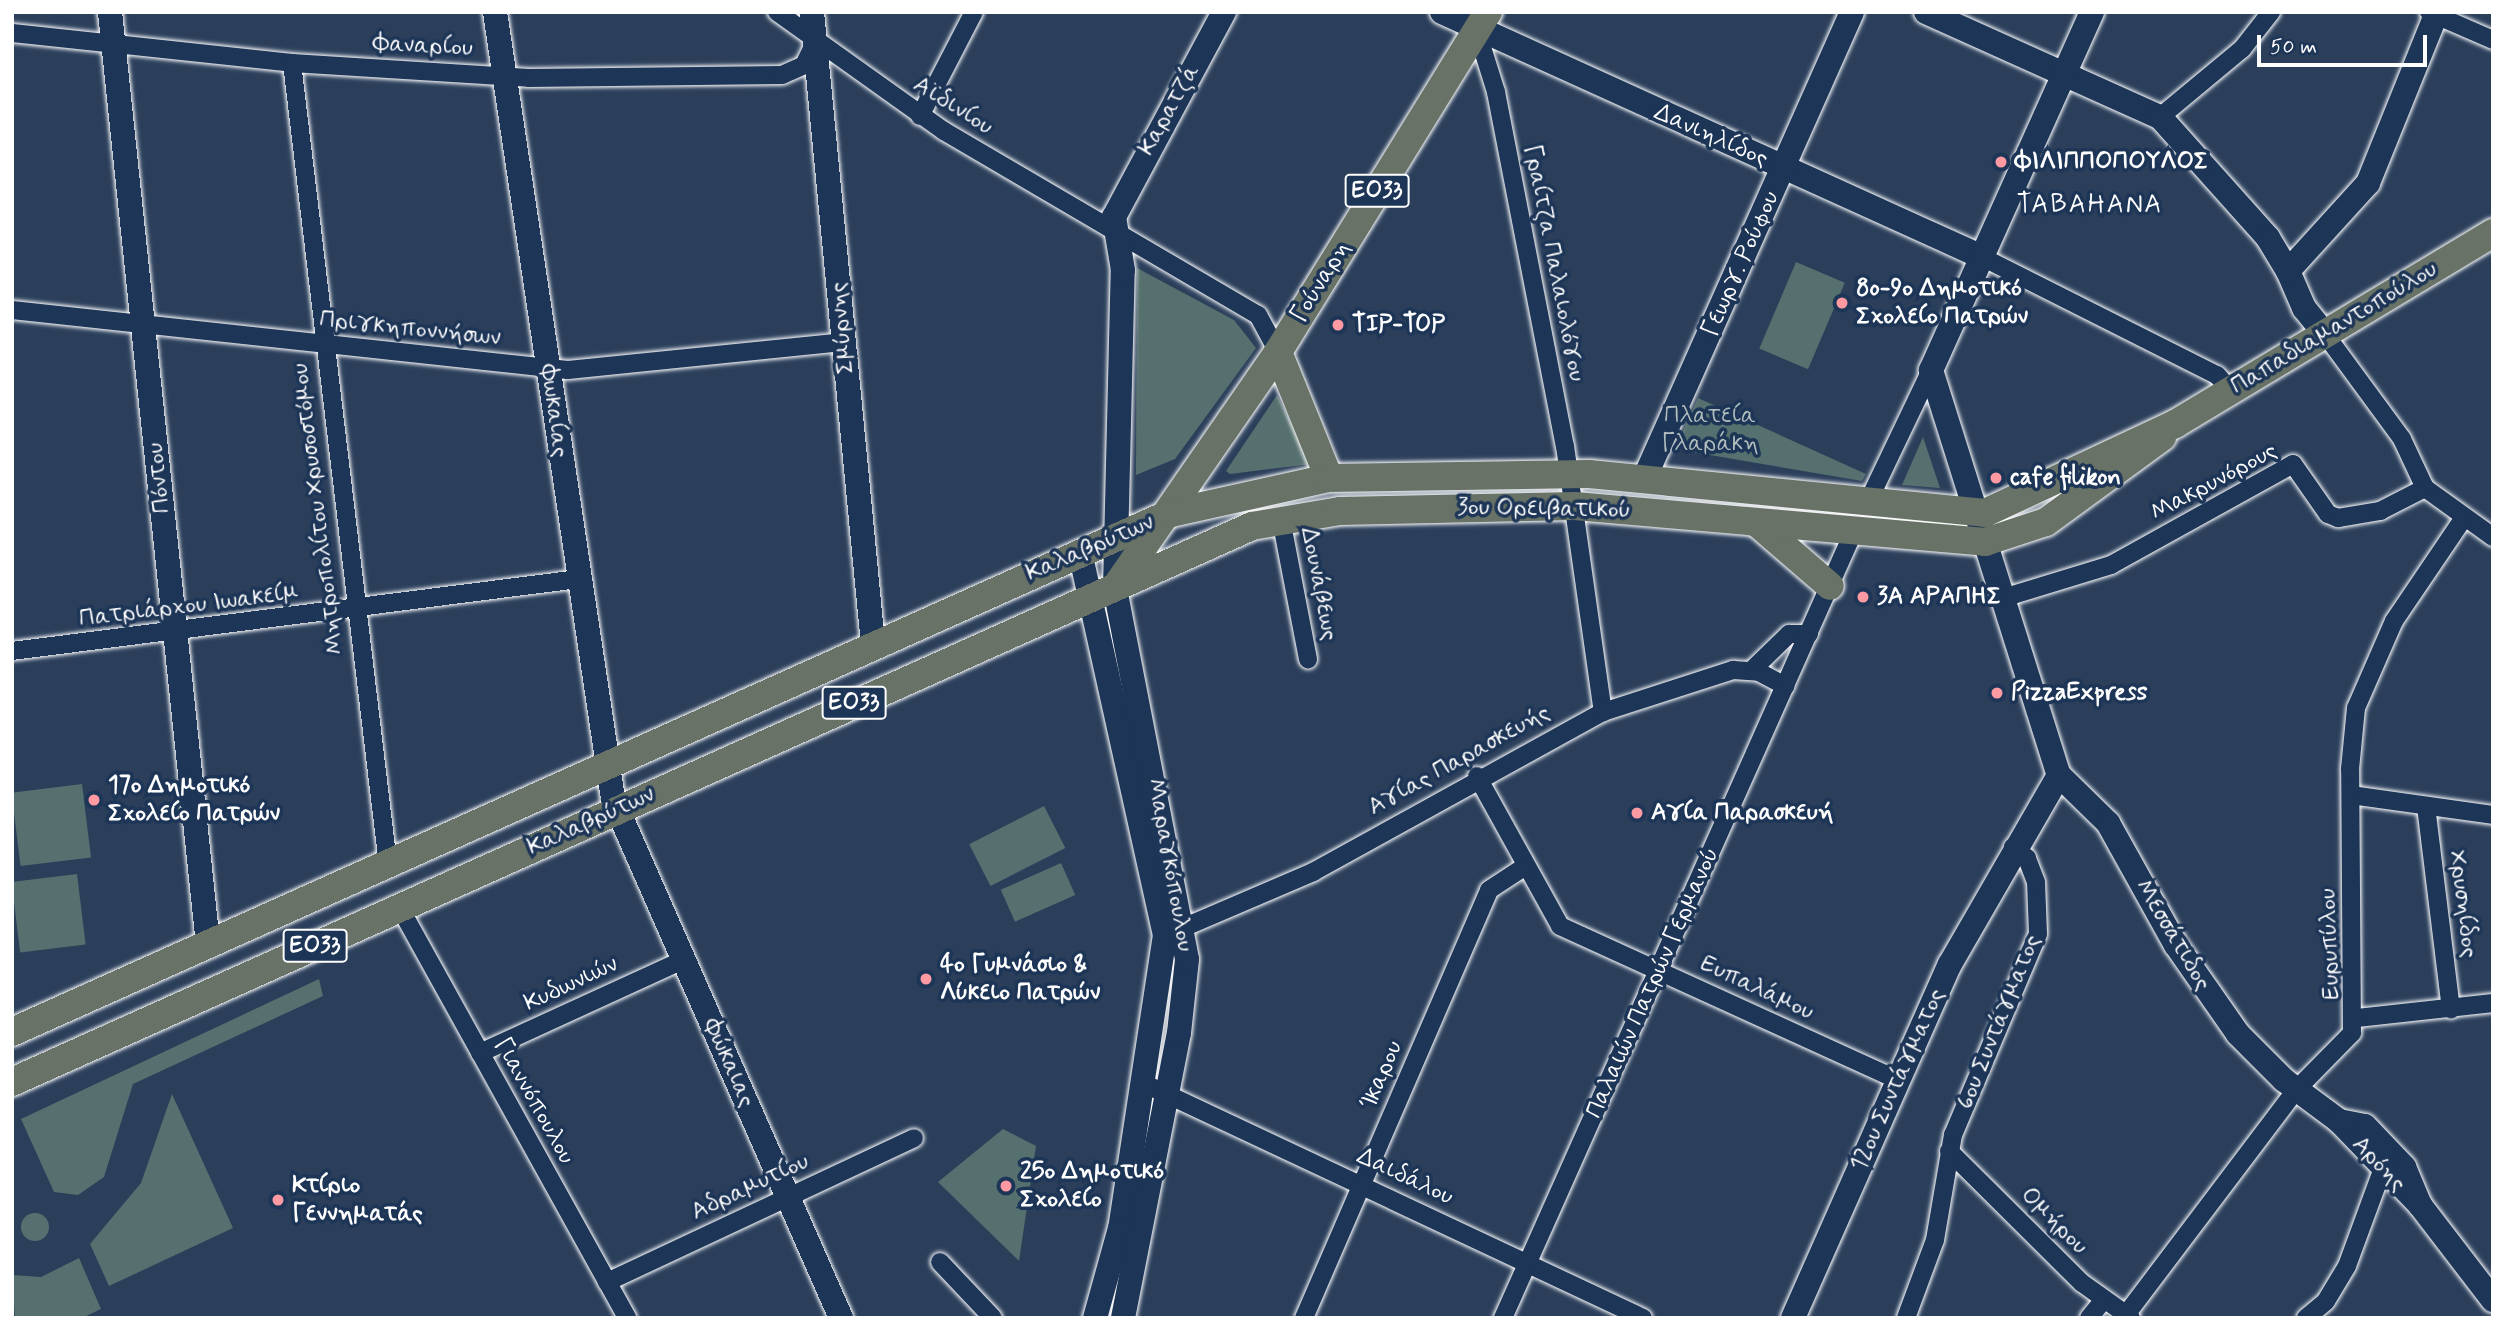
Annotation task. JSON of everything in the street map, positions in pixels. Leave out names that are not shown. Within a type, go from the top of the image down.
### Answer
[{"type":"main road","name":"Γούναρη","points":[[1171,513],[1278,352],[1482,22]]},
{"type":"main road","name":"Παπαδιαμαντοπούλου","points":[[1977,514],[2013,505],[2175,424],[2493,233]]},
{"type":"main road","points":[[1278,352],[1329,478]]},
{"type":"main road","name":"Παπαδιαμαντοπούλου","points":[[1985,541],[2046,522],[2129,466],[2175,424]]},
{"type":"main road","name":"3ου Ορειβατικού","points":[[1171,513],[1329,478],[1570,474],[1644,477],[1867,504],[1977,514]]},
{"type":"main road","name":"3ου Ορειβατικού","points":[[1103,593],[1226,535],[1281,519],[1340,511],[1575,506],[1853,533],[1985,541]]},
{"type":"main road","name":"Καλαβρύτων","points":[[12,1032],[1116,535],[1171,513]]},
{"type":"main road","name":"Καλαβρύτων","points":[[12,1082],[1103,593],[1171,513]]},
{"type":"main road","points":[[1757,523],[1830,586]]},
{"type":"street","name":"Πόντου","points":[[110,12],[208,944]]},
{"type":"street","name":"Φωκαίας","points":[[495,12],[606,764],[617,809]]},
{"type":"street","name":"Αϊδινίου","points":[[777,12],[920,116],[1115,216],[1258,315],[1278,352]]},
{"type":"street","name":"Σμύρνης","points":[[812,12],[873,644]]},
{"type":"street","points":[[920,116],[974,12]]},
{"type":"street","name":"Καρατζά","points":[[1115,216],[1223,12]]},
{"type":"street","name":"Δανιηλίδος","points":[[1443,12],[1482,22],[1784,168],[1982,257]]},
{"type":"street","name":"Γεωργ. Ρούφου","points":[[1644,477],[1852,12]]},
{"type":"street","points":[[1926,12],[2160,117],[2267,238],[2288,271],[2304,308],[2402,439],[2425,488],[2463,519],[2493,537]]},
{"type":"street","points":[[1867,504],[1931,370],[2092,12]]},
{"type":"street","points":[[2160,117],[2242,49],[2271,12]]},
{"type":"street","points":[[2288,271],[2368,183],[2434,13],[2493,40]]},
{"type":"street","name":"Γραίτζα Παλαιολόγου","points":[[1482,22],[1570,474],[1603,712]]},
{"type":"street","name":"Φαναρίου","points":[[12,33],[292,63],[505,76],[782,75],[804,65],[815,42]]},
{"type":"street","name":"Μητροπολίτου Χρυσοστόμου","points":[[292,63],[353,610],[388,865]]},
{"type":"street","name":"Μαραγκόπουλου","points":[[1103,593],[1116,535],[1123,270],[1115,216]]},
{"type":"street","points":[[1982,257],[2217,375],[2230,390]]},
{"type":"street","name":"Πριγκηποννήσων","points":[[12,310],[143,327],[548,369],[844,342]]},
{"type":"street","points":[[1931,370],[2059,775],[2013,847]]},
{"type":"street","name":"Μακρυνόρους","points":[[2003,598],[2111,565],[2293,464],[2328,514],[2338,518],[2380,511],[2425,488]]},
{"type":"street","name":"Δουνάβεως","points":[[1281,519],[1308,659]]},
{"type":"street","name":"Ευρυπύλου","points":[[2128,1317],[2296,1090],[2344,1045],[2357,1018],[2351,795],[2353,725],[2370,668],[2404,603],[2463,519]]},
{"type":"street","name":"Παλαιών Πατρών Γερμανού","points":[[1503,1318],[1853,533]]},
{"type":"street","name":"Μαραγκόπουλου","points":[[1080,552],[1103,593],[1186,985],[1168,1094],[1123,1318]]},
{"type":"street","name":"Πατριάρχου Ιωακείμ","points":[[12,651],[175,633],[579,579]]},
{"type":"street","points":[[1752,670],[1789,634],[1808,634]]},
{"type":"street","name":"Αγίας Παρασκευής","points":[[1175,932],[1312,872],[1477,776],[1603,712],[1717,672],[1752,670],[1785,686]]},
{"type":"street","name":"Μεσσάτιδος","points":[[2059,775],[2108,823],[2222,1015],[2296,1090]]},
{"type":"street","name":"Ευπαλάμου","points":[[1477,776],[1524,867],[1560,926],[1898,1080]]},
{"type":"street","points":[[2351,795],[2493,815]]},
{"type":"street","name":"Χρυσηίδος","points":[[2426,806],[2451,1009]]},
{"type":"street","name":"Φώκαιας","points":[[617,809],[840,1317]]},
{"type":"street","name":"12ου Συντάγματος","points":[[1793,1318],[1961,942],[2013,847]]},
{"type":"street","name":"6ου Συντάγματος","points":[[1906,1318],[1935,1240],[1949,1152],[2038,934],[2036,882],[2027,858],[2013,847]]},
{"type":"street","name":"Ίκαρου","points":[[1304,1318],[1489,890],[1524,867]]},
{"type":"street","name":"Γιαννόπουλου","points":[[400,908],[627,1318]]},
{"type":"street","name":"Μαραγκόπουλου","points":[[1095,1318],[1111,1272],[1144,1084],[1175,932]]},
{"type":"street","name":"Κυδωνιών","points":[[480,1053],[683,960]]},
{"type":"street","points":[[2357,1018],[2493,1003]]},
{"type":"street","name":"Δαιδάλου","points":[[1144,1084],[1529,1262],[1643,1318]]},
{"type":"street","name":"Αρόης","points":[[2296,1090],[2339,1121],[2382,1171],[2420,1205],[2493,1300]]},
{"type":"street","name":"Αρόης","points":[[2339,1121],[2365,1126],[2404,1167],[2420,1205]]},
{"type":"street","name":"Αδραμυτίου","points":[[607,1282],[914,1138]]},
{"type":"street","name":"Ομήρου","points":[[1949,1152],[2102,1301],[2128,1317]]},
{"type":"street","points":[[2305,1318],[2326,1301],[2347,1266],[2382,1171]]},
{"type":"street","points":[[940,1262],[993,1318]]},
{"type":"street","points":[[2089,1318],[2102,1301]]},
{"type":"green space","points":[[1796,262],[1845,283],[1808,369],[1759,349]]},
{"type":"green space","points":[[1137,268],[1234,320],[1256,348],[1175,459],[1136,475]]},
{"type":"green space","points":[[1277,395],[1311,464],[1230,474],[1226,471]]},
{"type":"green space","name":"Πλατεία Γλαράκη","points":[[1698,398],[1866,474],[1862,481],[1675,449]]},
{"type":"green space","points":[[1923,437],[1940,488],[1902,485]]},
{"type":"green space","points":[[82,784],[91,857],[21,866],[12,793]]},
{"type":"green space","points":[[1044,806],[1065,848],[990,886],[969,844]]},
{"type":"green space","points":[[1061,863],[1075,895],[1015,922],[1001,890]]},
{"type":"green space","points":[[77,874],[86,944],[20,953],[12,882]]},
{"type":"green space","points":[[319,979],[323,996],[133,1084],[104,1177],[78,1195],[54,1192],[21,1119]]},
{"type":"green space","points":[[172,1094],[233,1228],[109,1286],[90,1244],[141,1183]]},
{"type":"green space","points":[[1003,1129],[1036,1146],[1019,1261],[938,1182]]},
{"type":"green space","points":[[35,1213],[45,1217],[49,1227],[45,1237],[35,1241],[25,1237],[21,1227],[25,1217]]},
{"type":"green space","points":[[79,1258],[101,1309],[82,1318],[15,1318],[12,1275],[41,1277]]},
{"type":"place","name":"ΦΙΛΙΠΠΟΠΟΥΛΟΣ","points":[[2001,162]]},
{"type":"place","name":"8o-9ο Δημοτικό Σχολείο Πατρών","points":[[1842,303]]},
{"type":"place","name":"TIP-TOP","points":[[1338,325]]},
{"type":"place","name":"cafe filikon","points":[[1996,478]]},
{"type":"place","name":"3Α ΑΡΑΠΗΣ","points":[[1863,597]]},
{"type":"place","name":"PizzaExpress","points":[[1997,693]]},
{"type":"place","name":"17ο Δημοτικό Σχολείο Πατρών","points":[[94,800]]},
{"type":"place","name":"Αγία Παρασκευή","points":[[1637,813]]},
{"type":"place","name":"4ο Γυμνάσιο & Λύκειο Πατρών","points":[[926,979]]},
{"type":"place","name":"25ο Δημοτικό Σχολείο","points":[[1006,1186]]},
{"type":"place","name":"Κτίριο Γεννηματάς","points":[[278,1200]]},
{"type":"district","name":"TABAHANA","points":[[2090,206]]}]
